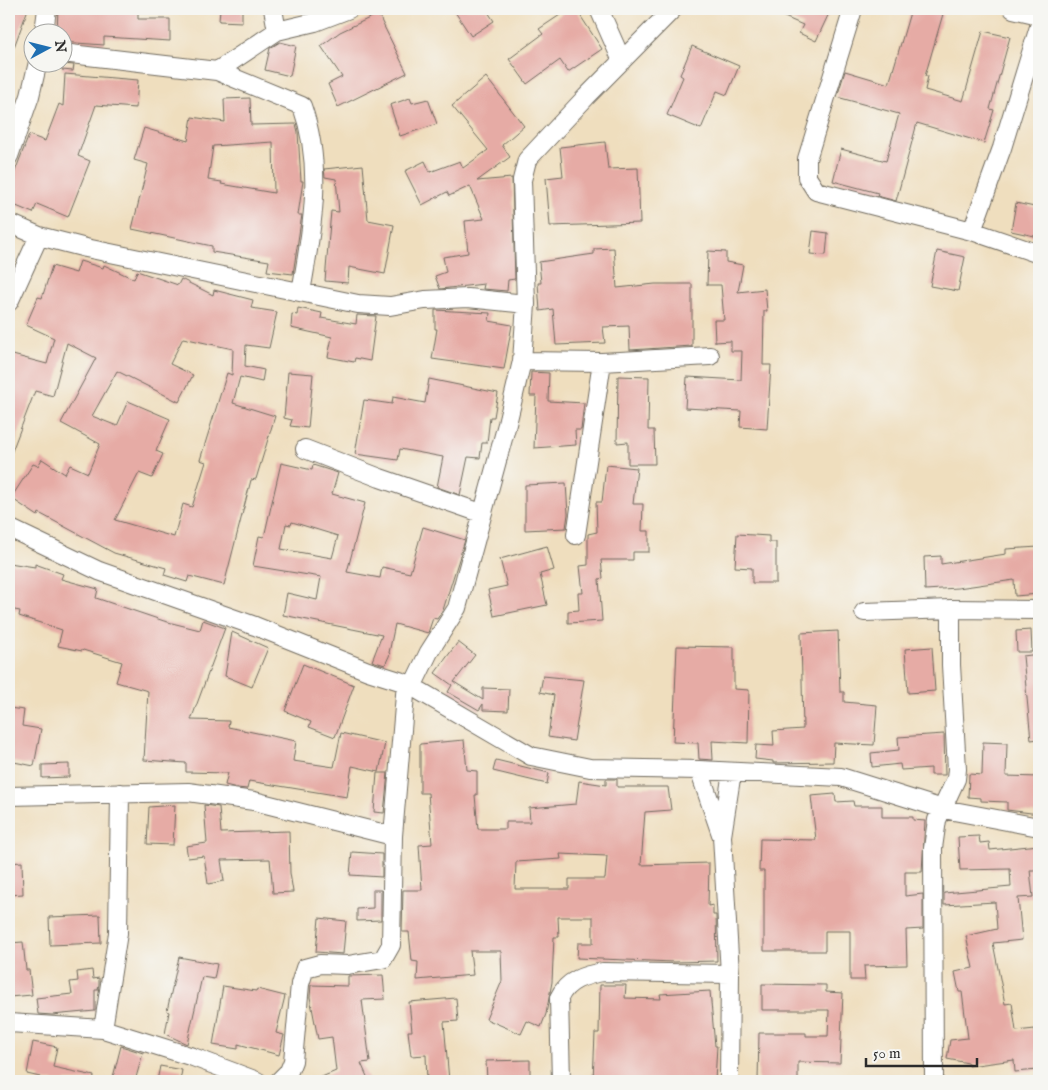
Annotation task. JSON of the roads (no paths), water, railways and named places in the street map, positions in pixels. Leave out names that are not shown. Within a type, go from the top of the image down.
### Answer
[{"type":"street","points":[[45,22],[47,9]]},
{"type":"street","points":[[273,9],[277,31]]},
{"type":"street","points":[[217,71],[277,31],[315,22],[349,9]]},
{"type":"street","points":[[599,9],[622,61]]},
{"type":"street","points":[[279,1081],[289,1071],[293,1061],[300,984],[305,968],[320,964],[348,965],[383,959],[391,945],[393,836],[409,685],[457,608],[481,513],[508,424],[522,360],[526,304],[522,180],[527,160],[673,9]]},
{"type":"street","points":[[853,9],[808,159],[807,177],[816,191],[972,231],[1039,254]]},
{"type":"street","points":[[1013,9],[1039,15]]},
{"type":"street","points":[[972,231],[1002,148],[1039,27]]},
{"type":"street","points":[[72,53],[217,71],[302,106],[311,132],[314,212],[301,292]]},
{"type":"street","points":[[9,156],[30,96],[36,72]]},
{"type":"street","points":[[9,223],[39,236],[86,248],[358,304],[390,306],[425,300],[468,298],[526,304]]},
{"type":"street","points":[[9,302],[39,236]]},
{"type":"street","points":[[522,360],[602,362],[710,356]]},
{"type":"street","points":[[576,535],[602,362]]},
{"type":"street","points":[[305,448],[380,478],[481,513]]},
{"type":"street","points":[[9,528],[99,571],[255,626],[368,671],[409,685],[530,756],[590,768],[699,770],[841,777],[943,809],[1039,827]]},
{"type":"street","points":[[864,612],[951,609],[1039,610]]},
{"type":"street","points":[[934,1081],[933,848],[936,825],[956,779],[957,769],[951,665],[951,609]]},
{"type":"street","points":[[699,770],[722,836]]},
{"type":"street","points":[[729,1081],[730,974],[722,836],[732,772]]},
{"type":"street","points":[[9,796],[188,792],[254,801],[393,836]]},
{"type":"street","points":[[103,1029],[118,933],[120,793]]},
{"type":"street","points":[[560,1081],[560,998],[564,989],[574,981],[586,974],[603,972],[730,974]]},
{"type":"street","points":[[9,1023],[103,1029],[193,1057],[257,1081]]}]
